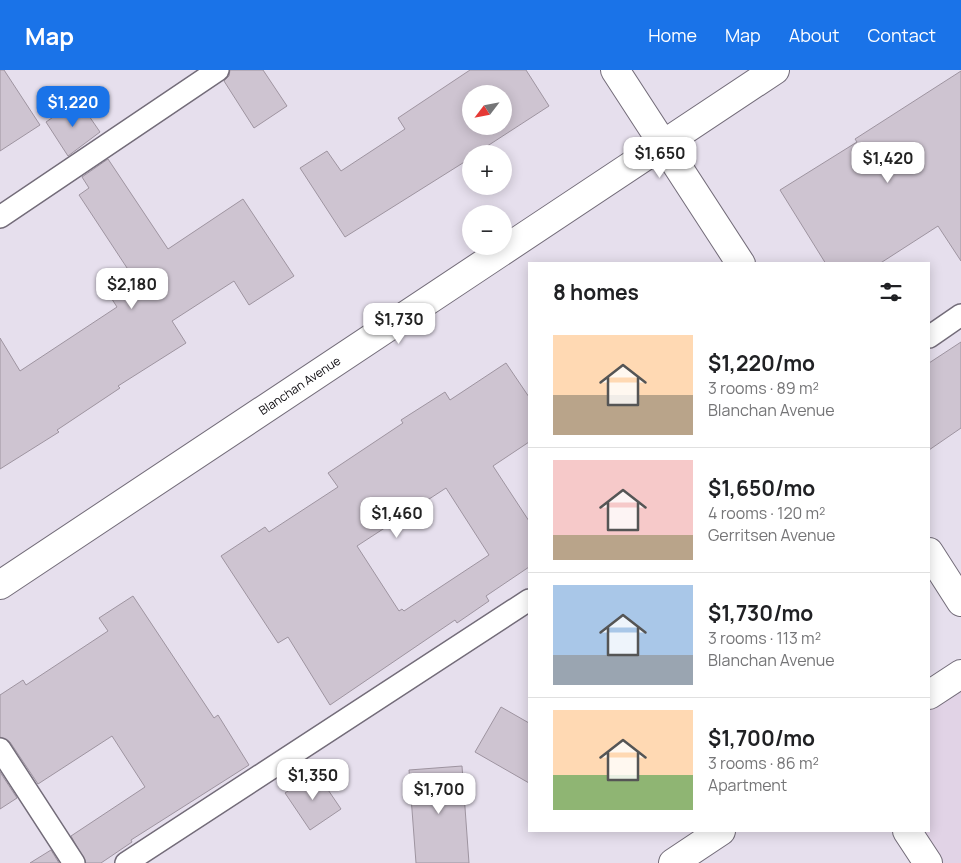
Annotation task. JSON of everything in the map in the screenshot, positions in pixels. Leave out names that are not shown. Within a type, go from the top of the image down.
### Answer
[{"type":"street","points":[[615,70],[740,262]]},
{"type":"street","name":"Blanchan Avenue","points":[[0,585],[775,70]]},
{"type":"street","points":[[930,554],[961,602]]},
{"type":"street","points":[[930,694],[961,674]]},
{"type":"street","points":[[673,863],[719,832]]},
{"type":"street","points":[[907,832],[928,863]]},
{"type":"lane","points":[[0,218],[218,70]]},
{"type":"lane","points":[[930,336],[961,315]]},
{"type":"lane","points":[[126,863],[528,601]]},
{"type":"lane","points":[[0,749],[74,863]]},
{"type":"shaded area","points":[[961,676],[961,863],[931,863],[910,832],[930,832],[930,696]]},
{"type":"building","points":[[0,70],[4,70],[40,125],[0,151]]},
{"type":"building","points":[[230,70],[263,70],[287,106],[254,128],[224,81],[229,76]]},
{"type":"building","points":[[470,70],[526,70],[549,106],[512,130],[512,85],[462,85],[462,135],[504,135],[489,145],[462,145],[462,164],[345,237],[300,168],[327,151],[341,171],[405,129],[398,118]]},
{"type":"building","points":[[961,71],[961,261],[938,226],[882,262],[825,262],[780,190],[857,142],[855,139]]},
{"type":"building","points":[[78,100],[100,132],[68,156],[46,122]]},
{"type":"building","points":[[108,159],[168,249],[243,199],[294,276],[249,305],[234,281],[172,321],[186,343],[118,386],[120,388],[57,430],[59,432],[0,469],[0,338],[20,371],[117,307],[108,293],[133,277],[79,195],[89,188],[82,177]]},
{"type":"building","points":[[961,342],[961,428],[930,449],[930,362]]},
{"type":"building","points":[[506,363],[528,396],[528,443],[493,466],[528,519],[528,568],[486,596],[489,601],[457,623],[455,620],[330,705],[288,637],[278,643],[221,556],[265,527],[269,532],[338,487],[328,473],[403,423],[401,420],[445,392],[450,400]],"holes":[[[446,488],[489,555],[404,611],[402,609],[399,611],[357,546]]]},
{"type":"building","points":[[133,596],[214,718],[218,715],[249,765],[131,840],[132,842],[101,863],[86,863],[71,836],[145,787],[112,736],[38,784],[10,742],[0,737],[0,695],[23,680],[26,685],[108,631],[99,618]]},
{"type":"building","points":[[501,707],[528,722],[528,782],[475,752]]},
{"type":"building","points":[[462,766],[469,863],[416,863],[409,770]]},
{"type":"building","points":[[0,772],[17,798],[0,809]]},
{"type":"building","points":[[316,772],[341,809],[310,830],[285,793]]},
{"type":"building","points":[[51,850],[59,863],[30,863]]}]
